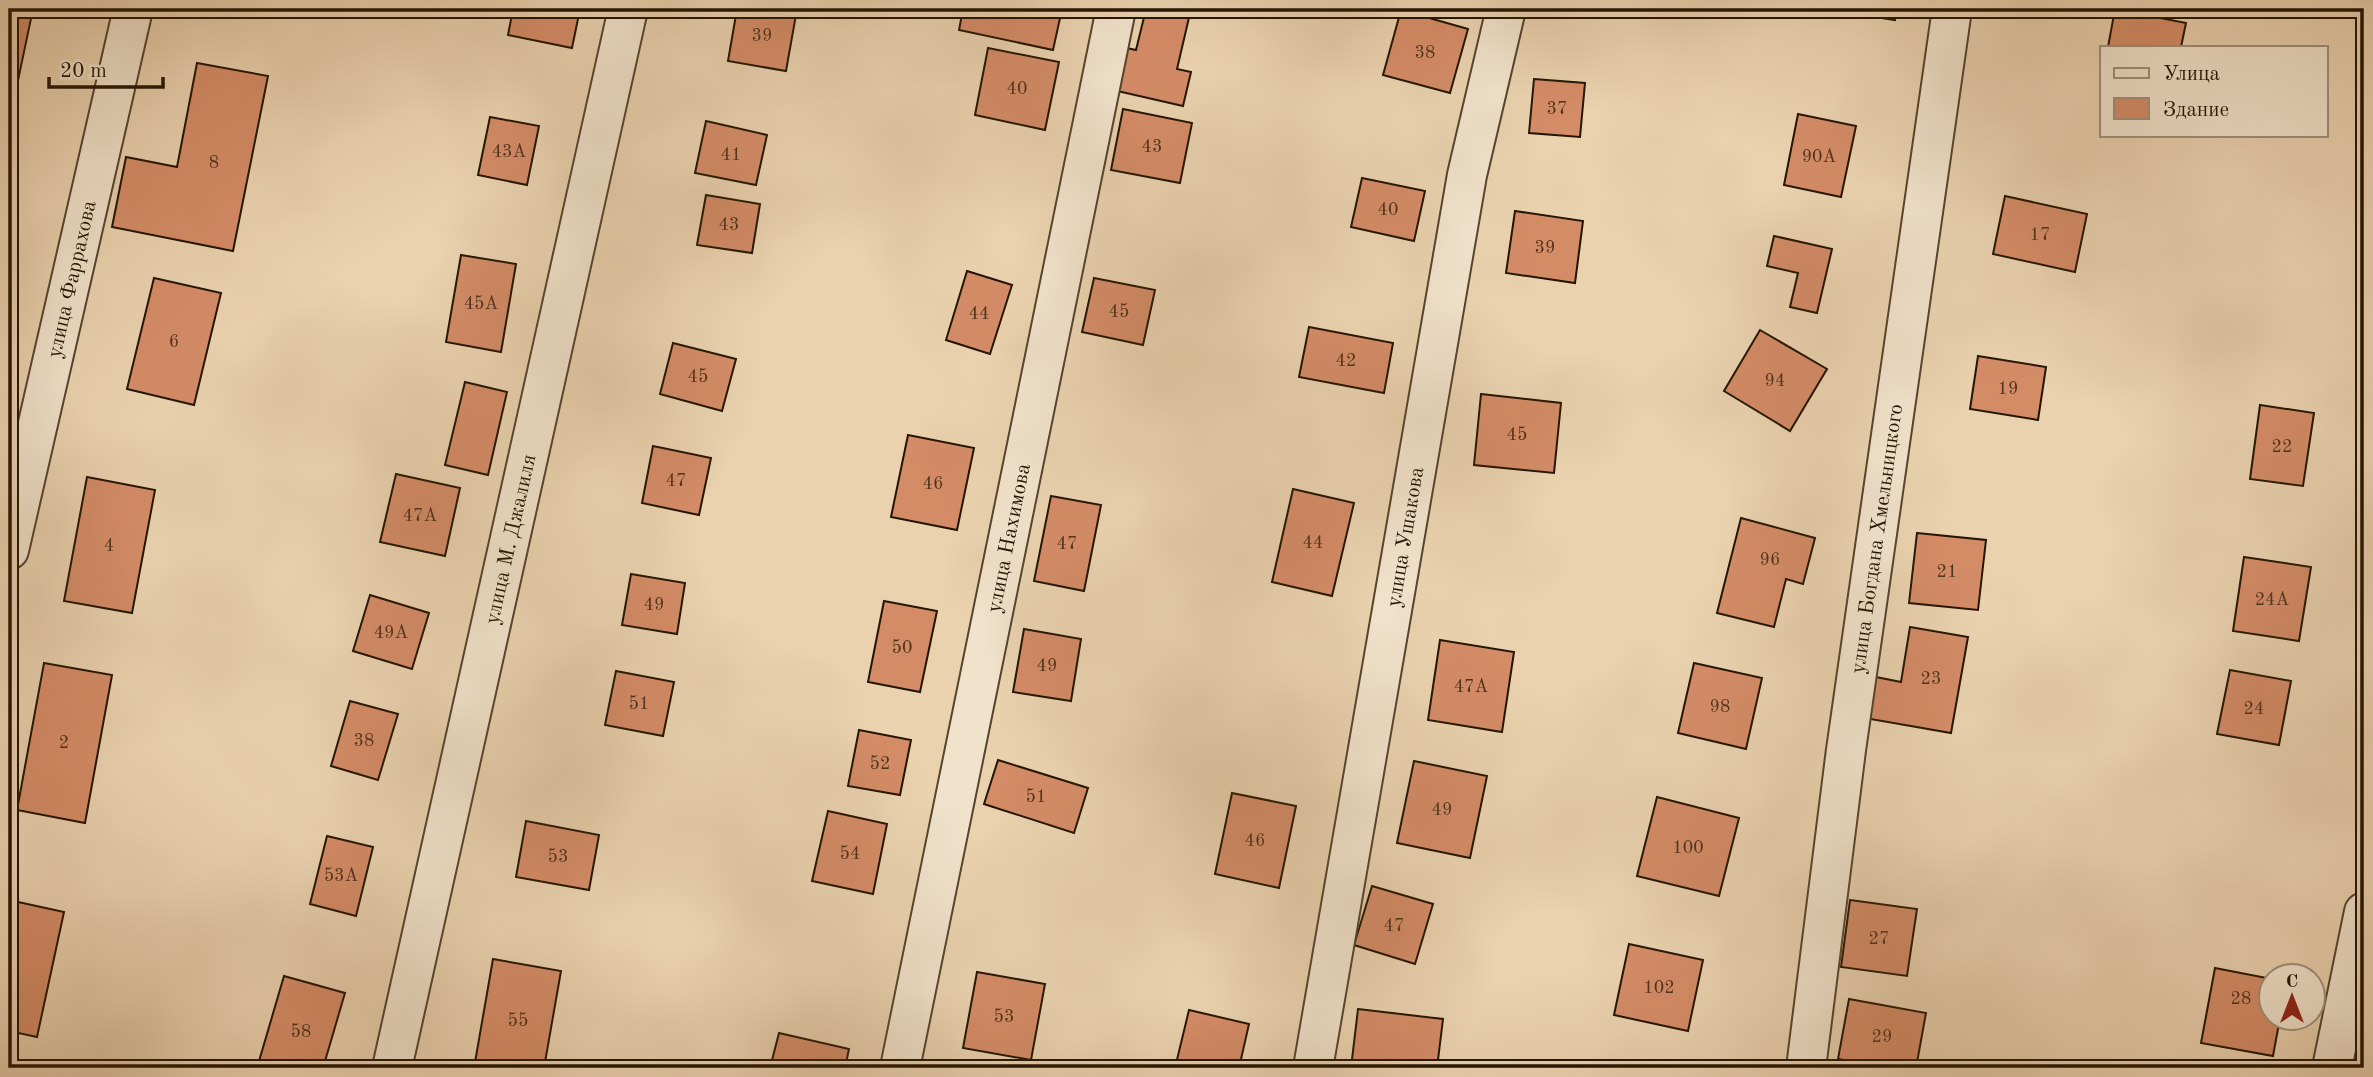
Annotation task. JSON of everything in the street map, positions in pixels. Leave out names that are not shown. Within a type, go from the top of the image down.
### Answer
[{"type":"street","name":"улица Фаррахова","points":[[9,550],[133,9]]},
{"type":"street","name":"улица М. Джалиля","points":[[393,1068],[628,9]]},
{"type":"street","name":"улица Нахимова","points":[[900,1068],[1116,9]]},
{"type":"street","name":"улица Ушакова","points":[[1313,1068],[1467,175],[1506,9]]},
{"type":"street","name":"улица Богдана Хмельницкого","points":[[1806,1068],[1846,750],[1952,9]]},
{"type":"street","points":[[2332,1068],[2364,912]]},
{"type":"building","points":[[9,9],[33,9],[16,90],[9,88]]},
{"type":"building","points":[[513,9],[580,9],[572,48],[508,35]]},
{"type":"building","points":[[737,9],[797,9],[786,71],[728,61]]},
{"type":"building","points":[[963,9],[1062,9],[1053,50],[959,30]]},
{"type":"building","points":[[1146,9],[1191,9],[1177,69],[1191,72],[1183,106],[1113,90],[1122,47],[1136,50]]},
{"type":"building","points":[[1825,9],[1897,9],[1895,20]]},
{"type":"building","points":[[2115,9],[2186,23],[2181,46],[2108,46]]},
{"type":"building","points":[[1401,10],[1468,29],[1450,93],[1383,75]]},
{"type":"building","points":[[988,48],[1059,62],[1045,130],[975,115]]},
{"type":"building","points":[[197,63],[268,76],[233,251],[112,227],[126,157],[177,167]]},
{"type":"building","points":[[1534,79],[1585,83],[1580,137],[1529,133]]},
{"type":"building","points":[[1123,109],[1192,123],[1180,183],[1111,170]]},
{"type":"building","points":[[1798,114],[1856,126],[1841,197],[1784,185]]},
{"type":"building","points":[[490,117],[539,126],[527,185],[478,175]]},
{"type":"building","points":[[706,121],[767,135],[756,185],[695,173]]},
{"type":"building","points":[[1362,178],[1425,191],[1414,241],[1351,227]]},
{"type":"building","points":[[706,195],[760,204],[752,253],[697,245]]},
{"type":"building","points":[[2005,196],[2087,214],[2075,272],[1993,254]]},
{"type":"building","points":[[1515,211],[1583,221],[1575,283],[1506,273]]},
{"type":"building","points":[[1774,236],[1832,249],[1817,313],[1790,307],[1798,273],[1767,266]]},
{"type":"building","points":[[461,255],[516,264],[501,352],[446,342]]},
{"type":"building","points":[[967,271],[1012,285],[990,354],[946,340]]},
{"type":"building","points":[[154,278],[221,293],[194,405],[127,389]]},
{"type":"building","points":[[1094,278],[1155,290],[1143,345],[1082,332]]},
{"type":"building","points":[[1309,327],[1393,343],[1384,393],[1299,377]]},
{"type":"building","points":[[1760,330],[1827,369],[1790,431],[1724,391]]},
{"type":"building","points":[[673,343],[736,359],[722,411],[660,394]]},
{"type":"building","points":[[1978,356],[2046,367],[2038,420],[1970,409]]},
{"type":"building","points":[[465,382],[507,392],[488,475],[445,465]]},
{"type":"building","points":[[1481,394],[1561,403],[1554,473],[1474,465]]},
{"type":"building","points":[[2260,405],[2314,413],[2303,486],[2250,479]]},
{"type":"building","points":[[908,435],[974,448],[957,530],[891,517]]},
{"type":"building","points":[[653,446],[711,458],[699,515],[642,503]]},
{"type":"building","points":[[396,474],[460,488],[445,556],[380,542]]},
{"type":"building","points":[[87,477],[155,490],[132,613],[64,601]]},
{"type":"building","points":[[1293,489],[1354,503],[1332,596],[1272,582]]},
{"type":"building","points":[[1051,496],[1101,505],[1084,591],[1034,581]]},
{"type":"building","points":[[1741,518],[1815,538],[1803,584],[1786,579],[1774,627],[1717,613]]},
{"type":"building","points":[[1917,533],[1986,540],[1978,610],[1909,603]]},
{"type":"building","points":[[2244,557],[2311,567],[2299,641],[2233,631]]},
{"type":"building","points":[[631,574],[685,583],[677,634],[622,625]]},
{"type":"building","points":[[370,595],[429,613],[412,669],[353,651]]},
{"type":"building","points":[[884,601],[937,611],[920,692],[868,682]]},
{"type":"building","points":[[1910,627],[1968,637],[1951,733],[1859,717],[1866,675],[1901,682]]},
{"type":"building","points":[[1024,629],[1081,639],[1071,701],[1013,692]]},
{"type":"building","points":[[1440,640],[1514,652],[1502,732],[1428,720]]},
{"type":"building","points":[[44,663],[112,675],[85,823],[17,810]]},
{"type":"building","points":[[1694,663],[1762,678],[1746,749],[1678,733]]},
{"type":"building","points":[[2230,670],[2291,681],[2279,745],[2217,734]]},
{"type":"building","points":[[616,671],[674,682],[663,736],[605,725]]},
{"type":"building","points":[[350,701],[398,714],[378,780],[331,766]]},
{"type":"building","points":[[859,730],[911,740],[900,795],[848,786]]},
{"type":"building","points":[[998,760],[1088,788],[1074,833],[984,804]]},
{"type":"building","points":[[1414,761],[1487,776],[1470,858],[1397,843]]},
{"type":"building","points":[[1232,793],[1296,806],[1279,888],[1215,874]]},
{"type":"building","points":[[1657,797],[1739,818],[1719,896],[1637,876]]},
{"type":"building","points":[[828,811],[887,824],[873,894],[812,881]]},
{"type":"building","points":[[526,821],[599,835],[589,890],[516,877]]},
{"type":"building","points":[[327,836],[373,847],[356,916],[310,904]]},
{"type":"building","points":[[1372,886],[1433,904],[1415,964],[1354,945]]},
{"type":"building","points":[[9,900],[64,912],[37,1037],[9,1031]]},
{"type":"building","points":[[1850,900],[1917,909],[1907,976],[1841,967]]},
{"type":"building","points":[[1629,944],[1703,960],[1688,1031],[1614,1015]]},
{"type":"building","points":[[493,959],[561,971],[544,1068],[474,1068]]},
{"type":"building","points":[[2215,968],[2258,976],[2258,1032],[2277,1032],[2273,1056],[2201,1043]]},
{"type":"building","points":[[977,972],[1045,984],[1031,1060],[963,1048]]},
{"type":"building","points":[[284,976],[345,993],[323,1068],[257,1068]]},
{"type":"building","points":[[1849,999],[1926,1013],[1916,1068],[1889,1068],[1838,1059]]},
{"type":"building","points":[[1358,1009],[1443,1019],[1437,1068],[1351,1068]]},
{"type":"building","points":[[1189,1010],[1249,1024],[1239,1068],[1175,1068]]},
{"type":"building","points":[[779,1033],[849,1049],[845,1068],[770,1068]]}]
